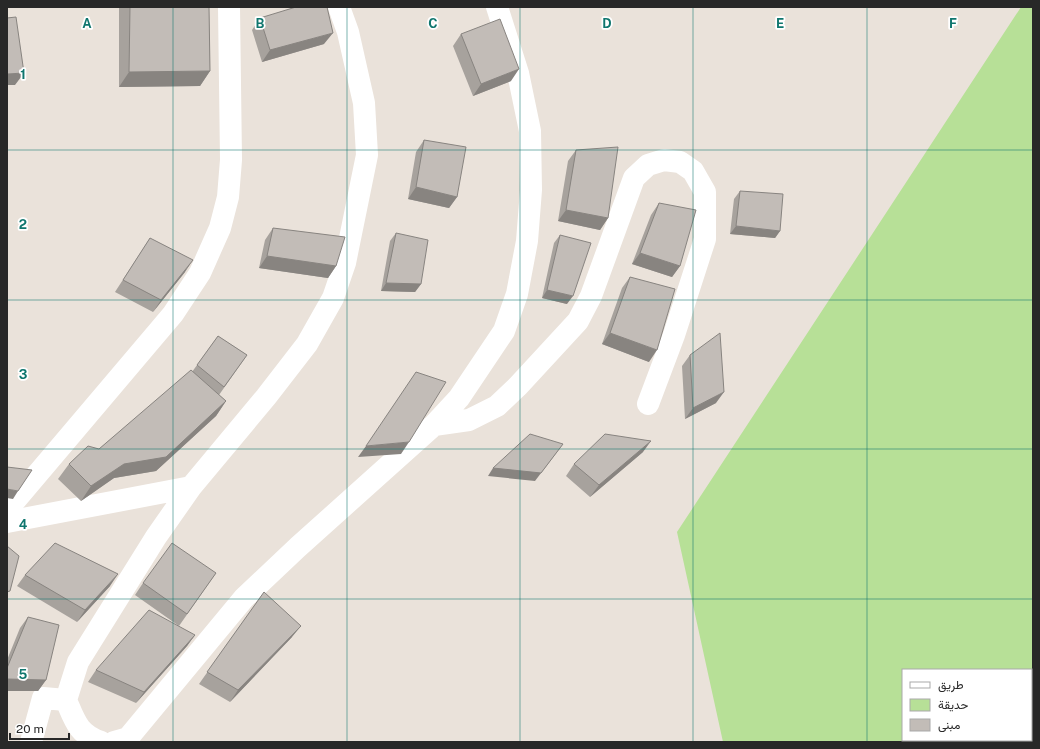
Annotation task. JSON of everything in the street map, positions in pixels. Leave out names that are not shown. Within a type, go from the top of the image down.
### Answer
[{"type":"street","points":[[7,510],[173,314],[200,273],[220,228],[228,197],[231,160],[228,7]]},
{"type":"street","points":[[94,741],[76,725],[66,700],[78,662],[156,537],[191,487],[266,397],[307,344],[333,298],[345,263],[367,155],[364,103],[348,32],[339,7]]},
{"type":"street","points":[[114,742],[128,738],[244,598],[298,547],[434,425],[459,398],[504,331],[517,294],[527,241],[531,190],[530,131],[518,73],[497,7]]},
{"type":"street","points":[[434,425],[469,420],[497,406],[518,386],[578,321],[591,296],[634,178],[648,165],[664,160],[680,162],[693,171],[705,192],[705,239],[674,335],[648,404]]},
{"type":"street","points":[[7,522],[191,487]]},
{"type":"street","points":[[31,742],[43,698],[66,700]]},
{"type":"green space","points":[[1021,7],[1033,7],[1033,742],[723,742],[677,532]]},
{"type":"building","points":[[130,7],[209,7],[210,71],[129,72]]},
{"type":"building","points":[[296,7],[327,7],[333,33],[270,50],[260,18]]},
{"type":"building","points":[[16,17],[24,73],[7,74],[7,18]]},
{"type":"building","points":[[500,19],[519,69],[481,84],[461,34]]},
{"type":"building","points":[[424,140],[466,147],[457,197],[416,187]]},
{"type":"building","points":[[618,147],[608,218],[566,210],[576,150]]},
{"type":"building","points":[[740,191],[783,194],[780,231],[736,226]]},
{"type":"building","points":[[659,203],[696,210],[680,266],[640,253]]},
{"type":"building","points":[[273,228],[345,237],[336,266],[267,256]]},
{"type":"building","points":[[396,233],[428,240],[421,284],[386,283]]},
{"type":"building","points":[[560,235],[591,243],[573,296],[547,290]]},
{"type":"building","points":[[150,238],[193,260],[161,300],[123,280]]},
{"type":"building","points":[[630,277],[675,289],[657,350],[610,333]]},
{"type":"building","points":[[720,333],[724,392],[693,408],[690,355]]},
{"type":"building","points":[[218,336],[247,355],[224,387],[197,365]]},
{"type":"building","points":[[191,370],[226,401],[166,457],[124,464],[91,486],[69,464],[88,446],[99,449]]},
{"type":"building","points":[[416,372],[446,382],[409,442],[366,446]]},
{"type":"building","points":[[530,434],[563,444],[541,473],[493,468]]},
{"type":"building","points":[[605,434],[651,441],[599,485],[574,464]]},
{"type":"building","points":[[7,467],[32,470],[18,491],[7,489]]},
{"type":"building","points":[[55,543],[118,574],[85,610],[25,575]]},
{"type":"building","points":[[172,543],[216,573],[187,614],[143,583]]},
{"type":"building","points":[[7,546],[19,556],[10,591],[7,592]]},
{"type":"building","points":[[264,592],[301,626],[238,690],[207,672]]},
{"type":"building","points":[[149,610],[195,635],[144,692],[96,670]]},
{"type":"building","points":[[28,617],[59,625],[46,680],[7,679],[7,668]]}]
